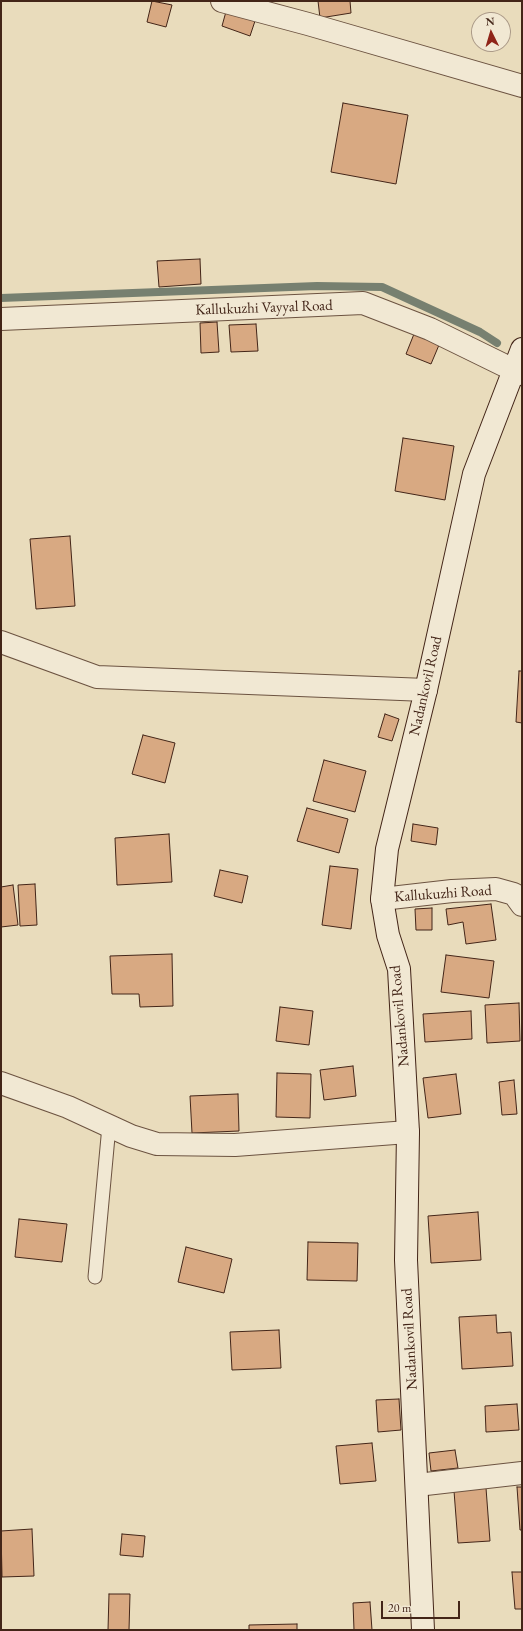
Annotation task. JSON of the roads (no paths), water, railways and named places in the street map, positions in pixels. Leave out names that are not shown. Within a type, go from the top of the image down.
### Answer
[{"type":"street","points":[[222,1],[308,24],[522,86]]},
{"type":"street","name":"Kallukuzhi Vayyal Road","points":[[1,319],[362,303],[430,329],[518,372]]},
{"type":"street","name":"Nadankovil Road","points":[[423,1630],[406,1260],[408,1132],[399,970],[388,935],[382,899],[387,849],[426,690],[474,474],[518,372],[522,350]]},
{"type":"street","points":[[1,642],[97,677],[426,690]]},
{"type":"street","name":"Kallukuzhi Road","points":[[382,899],[452,891],[496,889],[514,894],[522,905]]},
{"type":"street","points":[[1,1082],[68,1108],[131,1136],[157,1144],[235,1145],[408,1132]]},
{"type":"street","points":[[417,1485],[522,1473]]},
{"type":"lane","points":[[95,1277],[109,1126]]},
{"type":"waterway","points":[[1,298],[317,286],[382,287],[480,332],[497,343]]}]
